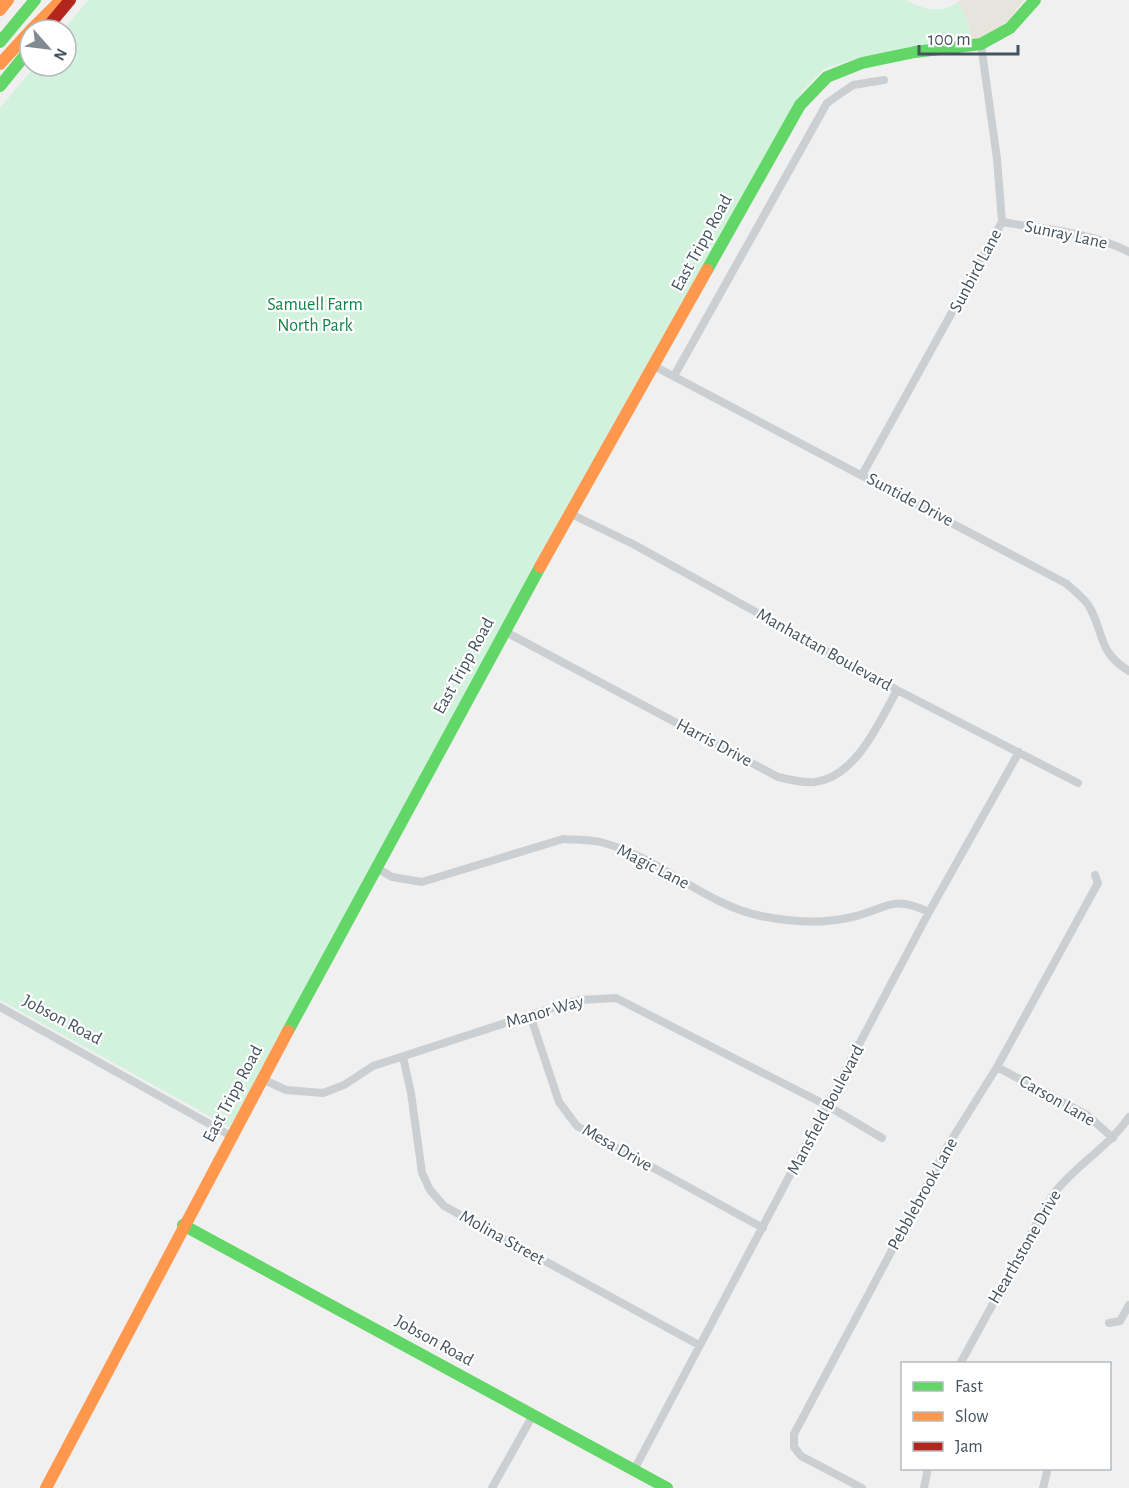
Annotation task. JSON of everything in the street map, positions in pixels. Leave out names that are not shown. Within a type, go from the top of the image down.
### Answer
[{"type":"main road","points":[[0,10],[8,0]]},
{"type":"main road","points":[[0,42],[35,0]]},
{"type":"main road","points":[[42,18],[61,0]]},
{"type":"main road","points":[[55,18],[70,0]]},
{"type":"main road","name":"East Tripp Road","points":[[46,1488],[183,1225],[375,867],[504,631],[788,126],[816,86],[827,76],[862,63],[915,52],[981,44],[1010,28],[1035,0]]},
{"type":"main road","points":[[0,64],[18,44]]},
{"type":"main road","points":[[0,86],[18,64]]},
{"type":"main road","name":"Jobson Road","points":[[183,1225],[667,1488]]},
{"type":"street","name":"Sunbird Lane","points":[[862,475],[1002,222],[997,159],[981,44]]},
{"type":"street","points":[[674,376],[827,103],[853,85],[884,80]]},
{"type":"street","name":"Sunray Lane","points":[[1002,222],[1079,235],[1118,246],[1129,252]]},
{"type":"street","name":"Suntide Drive","points":[[654,366],[1067,584],[1090,607],[1103,648],[1114,662],[1129,671]]},
{"type":"street","name":"Manhattan Boulevard","points":[[571,514],[633,544],[897,690],[1078,783]]},
{"type":"street","name":"Harris Drive","points":[[504,631],[778,777],[799,781],[816,782],[840,772],[862,751],[897,690]]},
{"type":"street","name":"Mansfield Boulevard","points":[[633,1470],[929,912],[1019,752]]},
{"type":"street","name":"Magic Lane","points":[[375,867],[392,877],[422,882],[563,839],[576,840],[603,843],[725,904],[759,915],[792,921],[852,918],[888,903],[901,902],[929,912]]},
{"type":"street","name":"Pebblebrook Lane","points":[[862,1488],[801,1456],[794,1447],[794,1434],[947,1147],[997,1067],[1098,883],[1095,874]]},
{"type":"street","name":"Manor Way","points":[[262,1079],[286,1090],[323,1093],[344,1085],[373,1066],[579,999],[616,998],[768,1078],[828,1106],[882,1138]]},
{"type":"street","name":"Jobson Road","points":[[0,1007],[231,1136]]},
{"type":"street","name":"Mesa Drive","points":[[530,1015],[559,1102],[577,1126],[763,1228]]},
{"type":"street","name":"Molina Street","points":[[403,1057],[411,1093],[422,1173],[430,1190],[444,1206],[699,1345]]},
{"type":"street","name":"Carson Lane","points":[[997,1067],[1088,1115],[1113,1138]]},
{"type":"street","name":"Hearthstone Drive","points":[[962,1362],[1052,1196],[1069,1175],[1113,1138],[1129,1118]]},
{"type":"street","points":[[1109,1323],[1120,1321],[1129,1305]]},
{"type":"street","points":[[492,1488],[532,1415]]},
{"type":"street","points":[[924,1488],[928,1470]]},
{"type":"street","points":[[1043,1488],[1048,1470]]},
{"type":"shaded area","points":[[960,0],[1024,0],[1008,21],[989,35],[970,41],[969,24],[958,2]]},
{"type":"green space","name":"Samuell Farm North Park","points":[[88,0],[906,0],[932,9],[945,8],[958,2],[969,24],[970,41],[860,57],[824,69],[802,92],[231,1128],[0,1000],[0,108],[25,78],[78,78],[78,18],[74,18]]},
{"type":"traffic: fast","points":[[0,42],[35,0]]},
{"type":"traffic: fast","points":[[707,270],[800,105],[827,77],[862,63],[915,52],[981,44],[1010,28],[1035,0]]},
{"type":"traffic: fast","points":[[0,86],[18,64]]},
{"type":"traffic: fast","points":[[288,1031],[540,567]]},
{"type":"traffic: fast","points":[[183,1225],[667,1488]]},
{"type":"traffic: slow","points":[[0,10],[8,0]]},
{"type":"traffic: slow","points":[[43,18],[61,0]]},
{"type":"traffic: slow","points":[[0,64],[18,44]]},
{"type":"traffic: slow","points":[[540,567],[707,270]]},
{"type":"traffic: slow","points":[[46,1488],[288,1031]]},
{"type":"traffic: jam","points":[[55,18],[70,0]]}]
